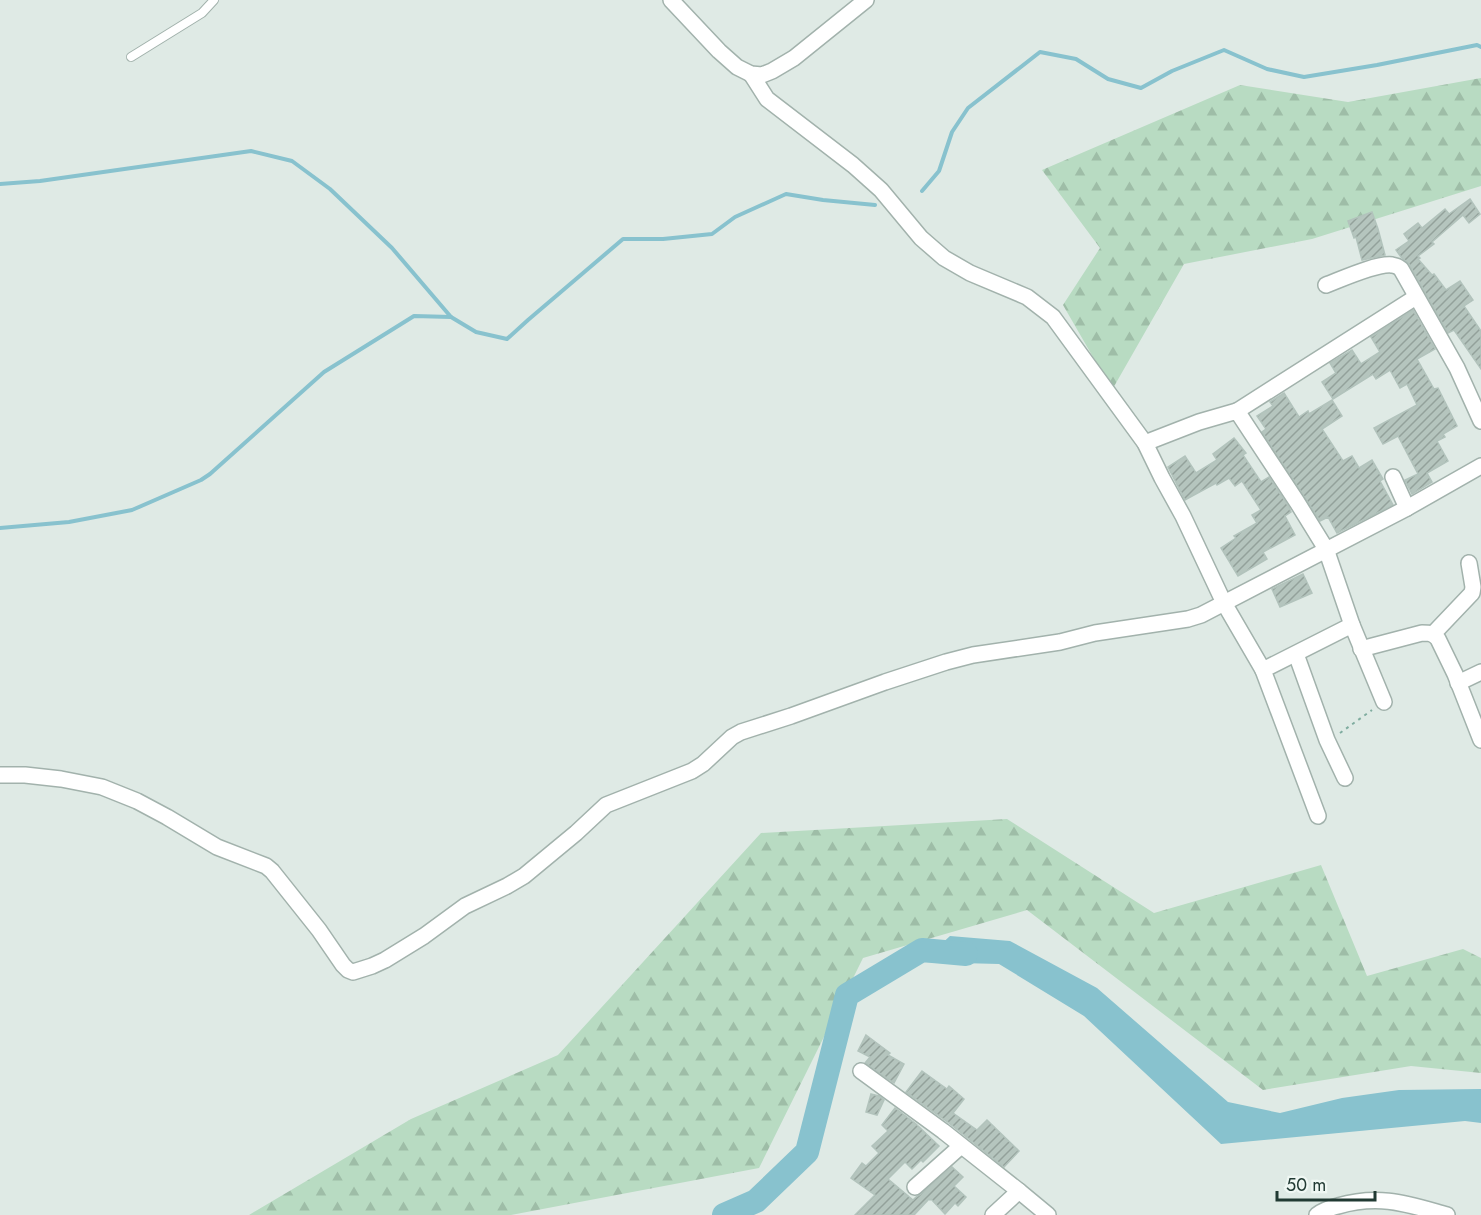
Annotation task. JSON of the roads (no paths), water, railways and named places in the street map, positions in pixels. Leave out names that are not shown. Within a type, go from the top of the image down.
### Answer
[{"type":"street","points":[[671,0],[737,67],[751,74],[762,75],[768,74],[794,58],[866,0]]},
{"type":"street","points":[[751,74],[767,99],[853,165],[881,190],[921,238],[944,258],[970,273],[1027,297],[1053,317],[1145,443],[1224,603],[1263,670],[1318,816]]},
{"type":"street","points":[[1326,285],[1374,268],[1393,265],[1401,269],[1457,368],[1481,421]]},
{"type":"street","points":[[1145,443],[1198,422],[1237,411],[1416,297]]},
{"type":"street","points":[[1237,411],[1326,549],[1361,649],[1384,702]]},
{"type":"street","points":[[0,775],[61,779],[102,787],[147,807],[217,847],[266,866],[312,922],[343,965],[353,972],[386,960],[465,906],[524,876],[576,833],[604,806],[698,768],[732,737],[741,732],[885,682],[973,655],[1060,642],[1095,633],[1201,615],[1407,508],[1481,466]]},
{"type":"street","points":[[1393,477],[1407,508]]},
{"type":"street","points":[[1433,634],[1472,593],[1469,563]]},
{"type":"street","points":[[1263,670],[1352,625]]},
{"type":"street","points":[[1361,649],[1422,633],[1433,634],[1438,639],[1458,683],[1481,740]]},
{"type":"street","points":[[1296,654],[1327,740],[1345,778]]},
{"type":"street","points":[[1458,683],[1481,672]]},
{"type":"street","points":[[861,1071],[943,1131],[1048,1215]]},
{"type":"street","points":[[915,1187],[961,1146]]},
{"type":"street","points":[[996,1214],[1019,1191]]},
{"type":"street","points":[[1317,1215],[1323,1210],[1365,1200],[1405,1203],[1447,1215]]},
{"type":"lane","points":[[130,57],[202,13],[214,0]]},
{"type":"water","points":[[950,936],[1010,941],[1097,988],[1228,1102],[1280,1113],[1342,1098],[1399,1090],[1481,1089],[1481,1123],[1465,1121],[1221,1144],[1084,1016],[999,964],[922,962]]},
{"type":"waterway","points":[[922,191],[939,171],[952,132],[968,108],[1040,52],[1076,59],[1108,79],[1141,88],[1172,71],[1224,50],[1267,69],[1304,77],[1477,45],[1481,47]]},
{"type":"waterway","points":[[0,184],[40,181],[251,151],[292,161],[330,189],[392,248],[451,317],[476,332],[507,339],[623,239],[663,239],[712,234],[735,217],[786,194],[875,205]]},
{"type":"waterway","points":[[0,528],[69,522],[132,510],[201,480],[324,372],[414,316],[451,317]]},
{"type":"waterway","points":[[724,1215],[756,1201],[807,1152],[847,995],[922,950],[966,954]]}]
